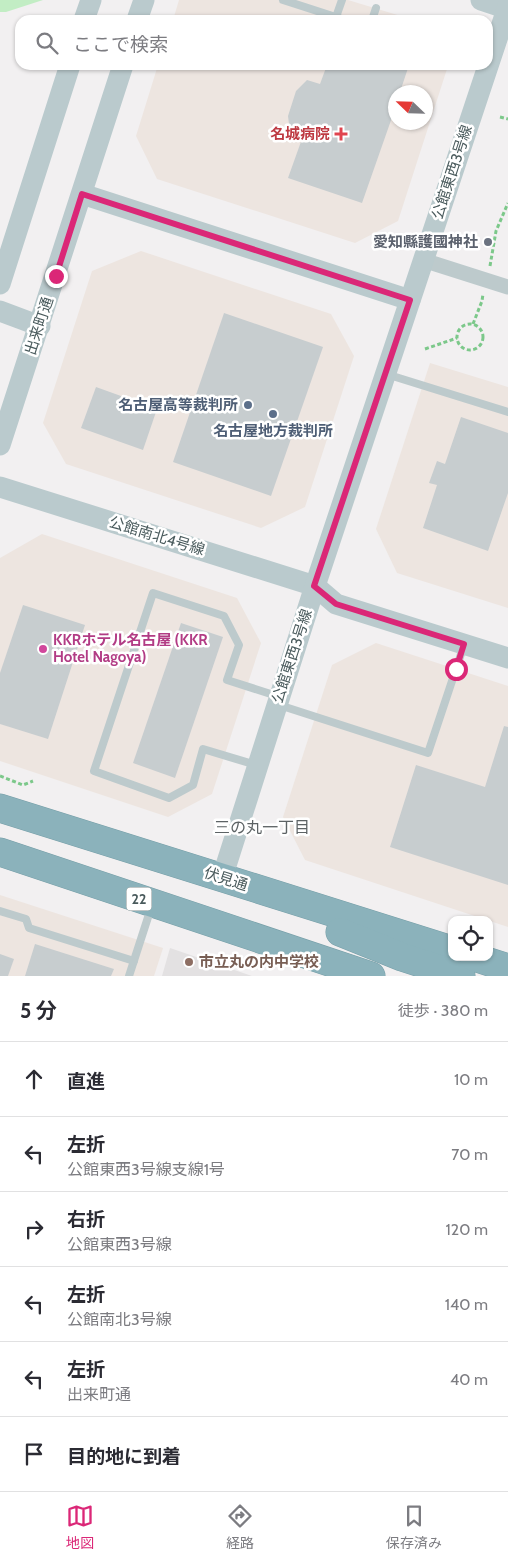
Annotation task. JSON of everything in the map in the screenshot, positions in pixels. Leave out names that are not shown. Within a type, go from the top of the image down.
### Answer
[{"type":"highway","name":"伏見通","points":[[0,808],[448,949]]},
{"type":"highway","name":"22","points":[[0,852],[371,976]]},
{"type":"highway","points":[[261,891],[300,916],[402,957],[461,976]]},
{"type":"highway","points":[[486,961],[508,968]]},
{"type":"street","points":[[86,15],[91,0]]},
{"type":"street","points":[[139,15],[144,0]]},
{"type":"street","points":[[481,0],[508,8]]},
{"type":"street","name":"公館東西3号線","points":[[493,52],[508,8]]},
{"type":"street","points":[[0,284],[68,70]]},
{"type":"street","name":"出来町通","points":[[0,445],[121,70]]},
{"type":"street","name":"公館東西3号線","points":[[222,878],[314,586],[487,70]]},
{"type":"street","points":[[82,194],[410,300]]},
{"type":"street","points":[[423,260],[508,287]]},
{"type":"street","points":[[0,312],[40,326]]},
{"type":"street","name":"公館南北4号線","points":[[0,486],[314,586]]},
{"type":"street","points":[[314,586],[336,604],[508,658]]},
{"type":"lane","points":[[283,0],[330,15]]},
{"type":"lane","points":[[337,15],[342,0]]},
{"type":"lane","points":[[374,15],[376,8]]},
{"type":"lane","points":[[385,374],[508,412]]},
{"type":"lane","points":[[258,765],[203,749],[192,785],[169,798],[94,771],[153,593],[224,616],[239,645],[227,680],[428,753],[464,644]]},
{"type":"lane","points":[[129,976],[153,903]]},
{"type":"lane","points":[[0,911],[26,920],[29,928],[134,961]]},
{"type":"path","points":[[500,117],[508,119]]},
{"type":"path","points":[[469,324],[477,326],[482,333],[479,345],[472,349],[464,348],[457,338],[461,327],[469,324]]},
{"type":"path","points":[[425,349],[457,338]]},
{"type":"path","points":[[0,776],[23,785],[33,781]]},
{"type":"shaded area","points":[[179,0],[348,0],[398,15],[174,15]]},
{"type":"shaded area","points":[[156,70],[447,70],[433,112],[433,85],[388,85],[388,130],[427,130],[398,221],[355,243],[157,179],[136,136]]},
{"type":"shaded area","points":[[141,251],[331,314],[354,356],[305,507],[261,528],[66,464],[43,423],[92,271]]},
{"type":"shaded area","points":[[430,363],[508,387],[508,608],[397,573],[376,529]]},
{"type":"shaded area","points":[[42,534],[237,598],[261,643],[212,794],[168,817],[0,761],[0,558]]},
{"type":"shaded area","points":[[376,643],[508,686],[508,927],[493,922],[493,916],[475,916],[305,860],[283,817],[332,665]]},
{"type":"shaded area","points":[[0,895],[163,948],[154,976],[0,976]]},
{"type":"shaded area","name":"市立丸の内中学校","points":[[170,948],[252,976],[162,976]]},
{"type":"green space","points":[[0,0],[43,0],[6,12],[0,12]]},
{"type":"building","name":"名城病院","points":[[325,70],[407,70],[402,85],[388,85],[388,129],[362,203],[288,178],[303,136],[290,132],[288,116],[296,91],[307,80],[320,84]]},
{"type":"building","name":"名古屋高等裁判所","points":[[224,313],[323,347],[271,496],[173,462]]},
{"type":"building","points":[[96,387],[157,409],[143,450],[81,428]]},
{"type":"building","points":[[461,417],[508,433],[508,493],[488,551],[423,528],[437,485],[429,483],[437,461],[445,464]]},
{"type":"building","name":"KKRホテル名古屋 (KKR Hotel Nagoya)","points":[[23,605],[85,625],[48,739],[0,724],[0,673]]},
{"type":"building","points":[[181,623],[223,637],[175,778],[133,763]]},
{"type":"building","points":[[504,726],[508,727],[508,885],[390,847],[416,765],[485,787]]},
{"type":"building","points":[[35,944],[114,969],[111,976],[25,976]]},
{"type":"building","points":[[0,954],[14,959],[8,976],[0,976]]},
{"type":"place","name":"名城病院","points":[[341,134]]},
{"type":"place","name":"愛知縣護國神社","points":[[488,242]]},
{"type":"place","name":"名古屋高等裁判所","points":[[248,405]]},
{"type":"place","name":"名古屋地方裁判所","points":[[273,414]]},
{"type":"place","name":"KKRホテル名古屋 (KKR Hotel Nagoya)","points":[[43,649]]},
{"type":"place","name":"市立丸の内中学校","points":[[189,962]]},
{"type":"district","name":"三の丸一丁目","points":[[262,827]]},
{"type":"route","points":[[56,276],[82,194],[410,300],[314,586],[336,604],[464,644],[456,669]]}]
